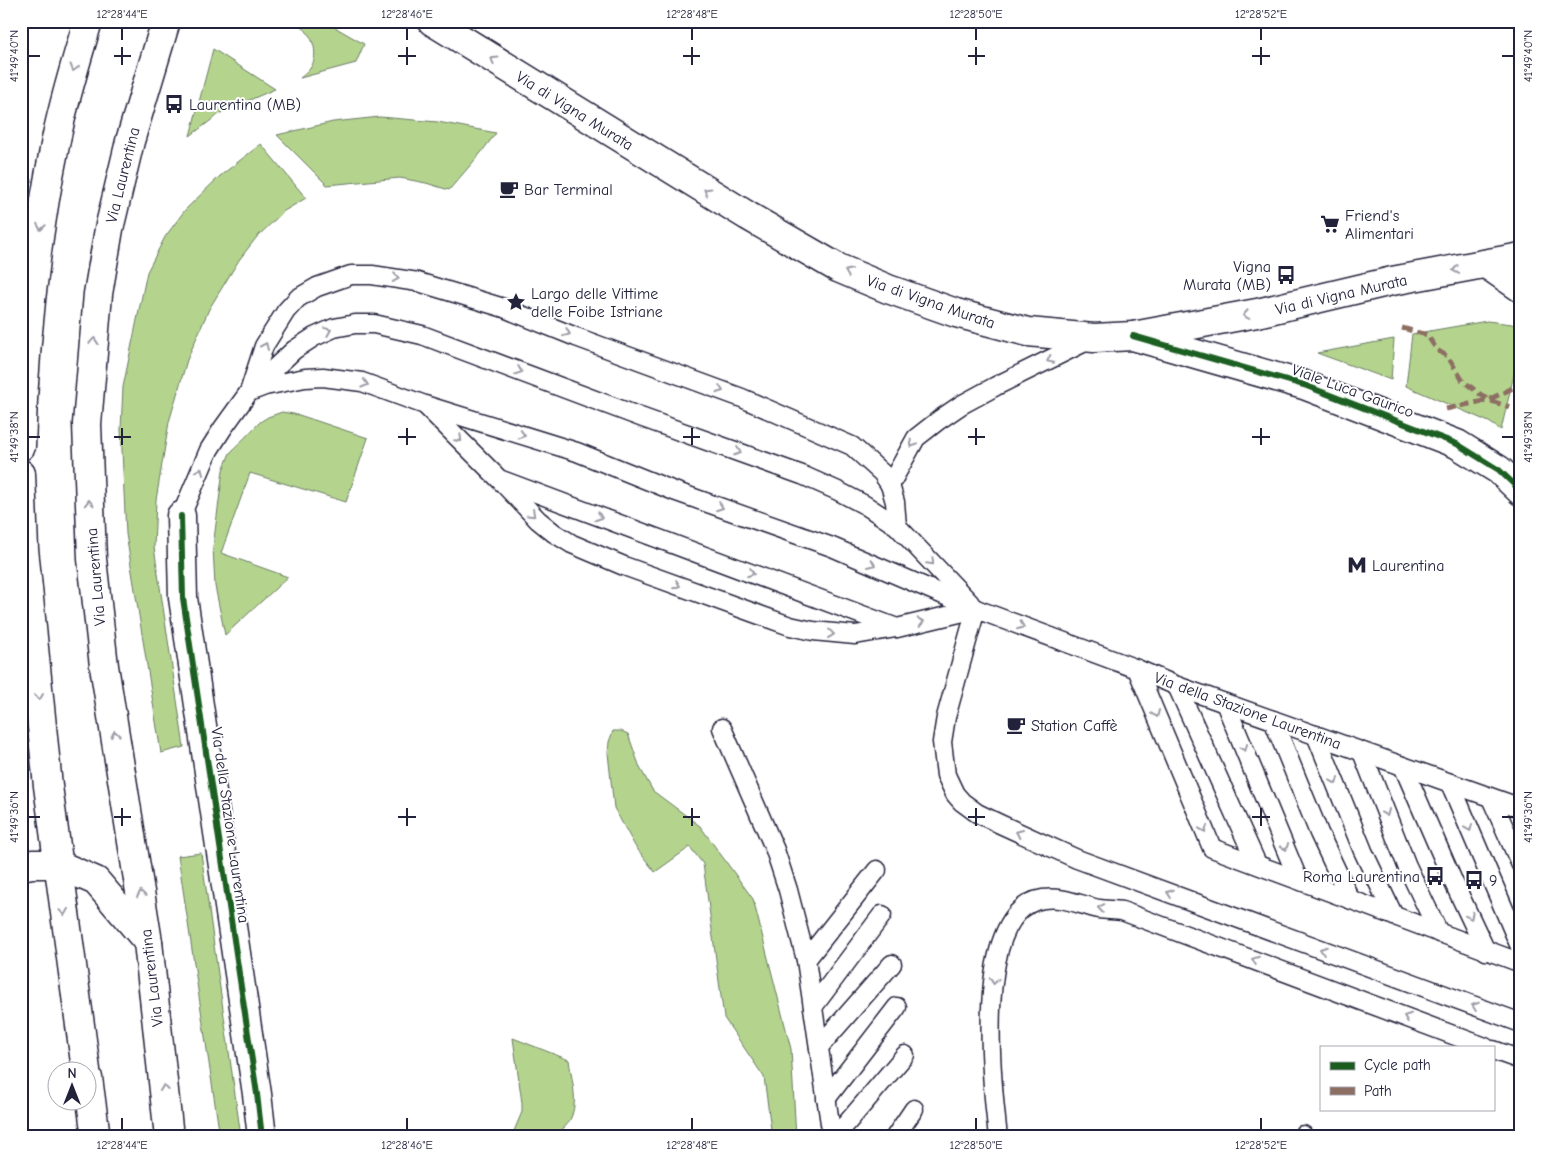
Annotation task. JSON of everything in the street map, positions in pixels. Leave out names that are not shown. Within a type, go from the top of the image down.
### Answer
[{"type":"main road","points":[[21,446],[30,310],[39,237],[55,145],[70,82],[88,21]]},
{"type":"main road","name":"Via Laurentina","points":[[166,21],[130,141],[109,229],[98,294],[87,424],[92,559],[104,666],[148,942],[169,1137]]},
{"type":"main road","name":"Via di Vigna Murata","points":[[432,21],[740,211],[838,268],[888,289],[967,317],[1028,332],[1094,338],[1133,336],[1257,313],[1392,281],[1521,257]]},
{"type":"main road","points":[[1486,264],[1521,288]]},
{"type":"main road","name":"Viale Luca Gaurico","points":[[1133,336],[1304,385],[1457,444],[1499,470],[1521,491]]},
{"type":"main road","points":[[21,474],[24,549],[57,864],[85,1060]]},
{"type":"main road","name":"Via della Stazione Laurentina","points":[[181,516],[183,598],[262,1137]]},
{"type":"main road","points":[[21,866],[38,863],[57,864],[96,881],[148,942]]},
{"type":"main road","points":[[92,1110],[96,1137]]},
{"type":"lane","points":[[249,392],[264,346],[286,311],[298,298],[317,287],[351,275],[397,278],[434,286],[504,308],[751,402],[852,446],[882,473],[890,485],[895,502],[897,526]]},
{"type":"lane","points":[[181,516],[209,450],[249,392],[288,355],[314,337],[334,328],[355,324],[374,324],[422,335],[802,475],[852,498],[897,526],[976,609]]},
{"type":"lane","points":[[890,485],[916,438],[961,404],[1094,338]]},
{"type":"lane","points":[[249,392],[284,382],[323,377],[362,382],[425,405],[577,452],[674,491],[832,547],[976,609]]},
{"type":"lane","points":[[425,405],[499,478],[520,502],[554,533],[572,544],[624,566],[790,626],[813,631],[855,635],[897,628],[976,609]]},
{"type":"lane","points":[[499,478],[897,628]]},
{"type":"lane","points":[[976,609],[946,717],[942,742],[946,775],[950,786],[962,802],[977,813],[1077,859],[1521,1023]]},
{"type":"lane","name":"Via della Stazione Laurentina","points":[[976,609],[1178,686],[1521,808]]},
{"type":"lane","points":[[1137,669],[1212,848],[1521,963]]},
{"type":"lane","points":[[1178,686],[1257,864]]},
{"type":"lane","points":[[1225,703],[1298,879]]},
{"type":"lane","points":[[1273,720],[1319,833],[1350,899]]},
{"type":"lane","points":[[722,728],[775,850],[788,890],[806,960],[826,1098],[834,1137]]},
{"type":"lane","points":[[1316,735],[1394,916]]},
{"type":"lane","points":[[1362,752],[1407,866],[1439,933]]},
{"type":"lane","points":[[1403,766],[1453,881],[1486,950]]},
{"type":"lane","points":[[1450,783],[1521,949]]},
{"type":"lane","points":[[1491,798],[1521,865]]},
{"type":"lane","points":[[806,960],[877,870]]},
{"type":"lane","points":[[998,1137],[990,1040],[994,972],[998,950],[1013,918],[1026,906],[1042,899],[1060,898],[1099,909],[1122,911],[1482,1046]]},
{"type":"lane","points":[[813,1007],[882,915]]},
{"type":"lane","points":[[819,1047],[892,964]]},
{"type":"lane","points":[[826,1098],[897,1007]]},
{"type":"lane","points":[[1494,1050],[1521,1060]]},
{"type":"lane","points":[[834,1137],[905,1055]]},
{"type":"lane","points":[[895,1137],[914,1109]]},
{"type":"green space","points":[[295,21],[324,21],[364,44],[356,63],[300,78],[309,70],[313,63],[315,50],[306,30]]},
{"type":"green space","points":[[213,49],[275,89],[222,112],[190,136]]},
{"type":"green space","points":[[380,117],[438,122],[496,133],[449,190],[400,178],[327,185],[277,135],[333,122]]},
{"type":"green space","points":[[261,144],[306,198],[284,211],[256,238],[239,260],[209,309],[187,360],[169,422],[156,500],[154,547],[184,747],[161,753],[126,534],[121,429],[123,387],[147,272],[165,237],[185,210],[220,176]]},
{"type":"green space","points":[[1487,321],[1512,324],[1521,330],[1521,355],[1516,366],[1501,430],[1489,422],[1406,386],[1412,334]]},
{"type":"green space","points":[[1394,339],[1391,380],[1317,353]]},
{"type":"green space","points":[[282,412],[299,415],[368,438],[346,502],[250,473],[221,553],[288,577],[225,635],[215,586],[213,547],[223,470],[230,453],[260,422]]},
{"type":"green space","points":[[613,731],[621,731],[628,734],[640,768],[653,791],[700,826],[753,899],[791,1049],[796,1137],[772,1137],[764,1077],[724,1018],[703,864],[690,847],[655,872],[635,846],[614,808],[608,753]]},
{"type":"green space","points":[[201,853],[241,1137],[220,1137],[178,856]]},
{"type":"green space","points":[[513,1038],[569,1060],[574,1109],[568,1123],[555,1133],[539,1136],[514,1131],[522,1112],[522,1103]]},
{"type":"marked path","points":[[1402,328],[1427,335],[1437,350],[1448,357],[1463,381],[1488,400],[1510,407]]},
{"type":"marked path","points":[[1446,409],[1488,400],[1515,387]]},
{"type":"cycle path","points":[[1133,336],[1304,385],[1457,444],[1499,470],[1521,491]]},
{"type":"cycle path","points":[[181,516],[183,598],[262,1137]]},
{"type":"place","name":"Laurentina (MB)","points":[[174,104]]},
{"type":"place","name":"Bar Terminal","points":[[509,189]]},
{"type":"place","name":"Friend's Alimentari","points":[[1330,224]]},
{"type":"place","name":"Vigna Murata (MB)","points":[[1286,275]]},
{"type":"place","name":"Largo delle Vittime delle Foibe Istriane","points":[[516,302]]},
{"type":"place","name":"Laurentina","points":[[1357,565]]},
{"type":"place","name":"Station Caffè","points":[[1016,725]]},
{"type":"place","name":"Roma Laurentina","points":[[1435,876]]},
{"type":"place","name":"9","points":[[1474,880]]}]
